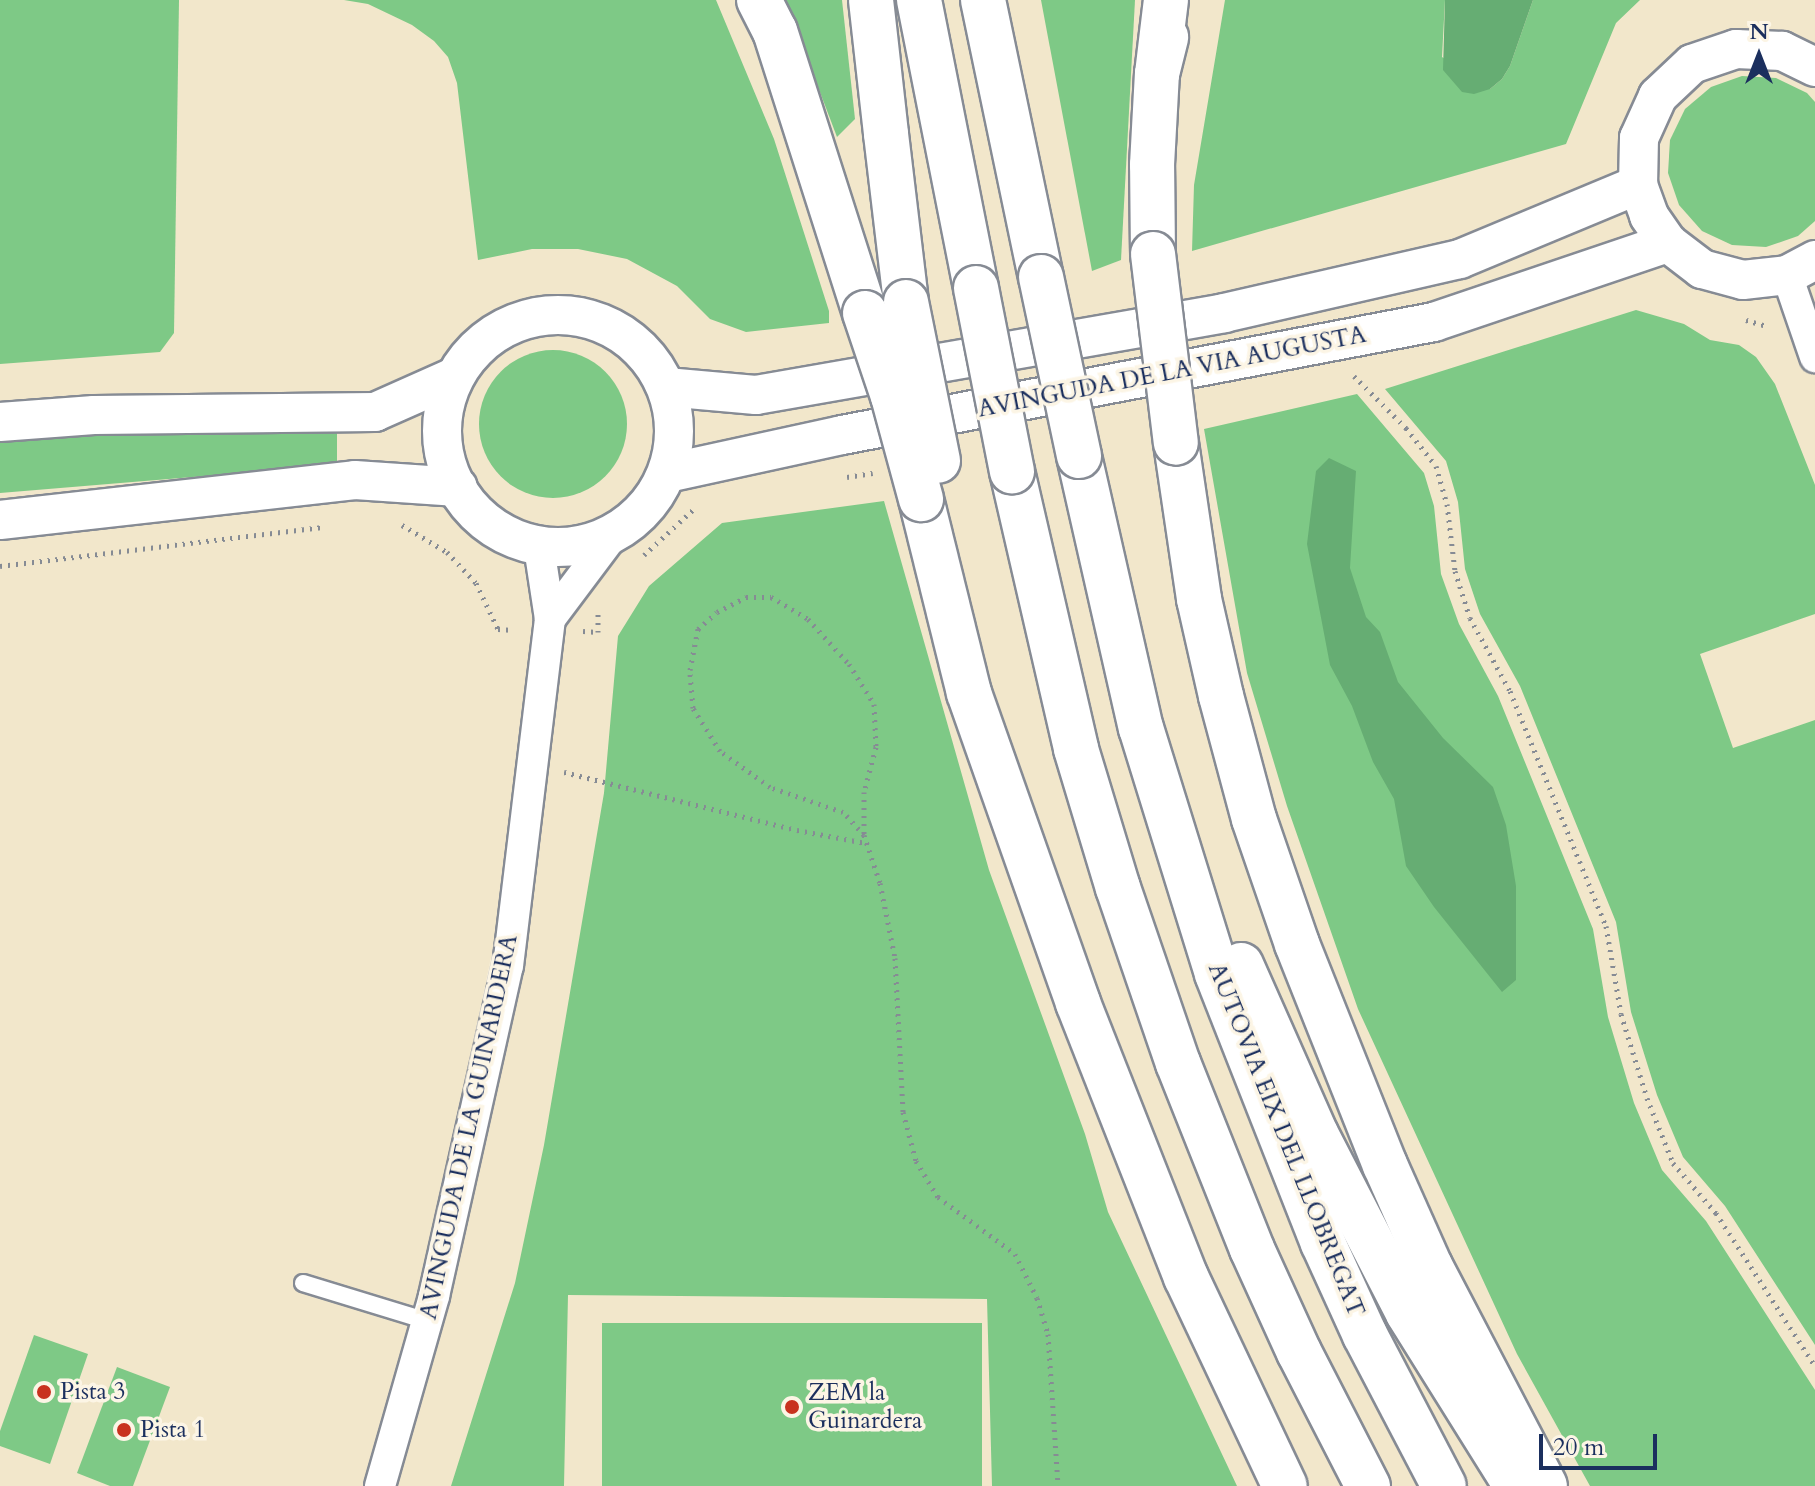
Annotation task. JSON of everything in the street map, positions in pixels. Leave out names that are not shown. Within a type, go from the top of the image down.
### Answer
[{"type":"highway","points":[[759,0],[775,31],[893,396],[932,496]]},
{"type":"highway","points":[[871,0],[932,496],[969,693],[1134,1153],[1186,1277],[1285,1486]]},
{"type":"highway","points":[[919,0],[1012,471],[1076,749],[1118,888],[1173,1049],[1252,1249],[1299,1352],[1368,1486]]},
{"type":"highway","name":"AUTOVIA EIX DEL LLOBREGAT","points":[[983,0],[1079,456],[1127,670],[1156,781],[1217,974],[1274,1124],[1365,1335],[1444,1486]]},
{"type":"highway","points":[[1166,0],[1157,74],[1152,165],[1153,254],[1199,599],[1221,696],[1254,819],[1297,944],[1385,1165],[1430,1266],[1545,1486]]},
{"type":"highway","points":[[1157,74],[1175,0]]},
{"type":"highway","points":[[1156,781],[1316,1134],[1408,1313],[1516,1486]]},
{"type":"street","points":[[1815,67],[1782,51],[1736,49],[1692,64],[1658,96],[1639,138],[1638,185],[1649,216],[1668,243],[1702,269],[1743,280],[1801,268],[1815,357]]},
{"type":"street","name":"AVINGUDA DE LA VIA AUGUSTA","points":[[666,387],[756,395],[1224,313],[1460,259],[1638,185]]},
{"type":"street","name":"AVINGUDA DE LA VIA AUGUSTA","points":[[668,473],[842,435],[1434,322],[1668,243]]},
{"type":"street","points":[[569,315],[613,328],[649,358],[666,387],[675,426],[668,473],[648,506],[613,535],[570,548],[539,547],[493,529],[458,487],[440,441],[445,398],[454,377],[479,345],[520,320],[569,315]]},
{"type":"street","points":[[0,422],[94,415],[375,412],[454,377]]},
{"type":"street","points":[[0,520],[355,480],[458,487]]},
{"type":"street","name":"AVINGUDA DE LA GUINARDERA","points":[[550,619],[613,535]]},
{"type":"street","name":"AVINGUDA DE LA GUINARDERA","points":[[380,1486],[427,1321],[508,966],[550,619],[539,547]]},
{"type":"lane","points":[[303,1283],[427,1321]]},
{"type":"path","points":[[1352,375],[1406,428],[1436,466],[1447,504],[1455,571],[1470,618],[1510,691],[1606,926],[1621,1014],[1647,1098],[1673,1163],[1716,1213],[1815,1366]]},
{"type":"path","points":[[864,835],[843,812],[770,787],[720,751],[693,708],[690,670],[698,629],[717,612],[746,597],[771,597],[808,619],[849,664],[874,704],[876,747],[864,792],[864,835],[880,883],[895,958],[903,1112],[916,1161],[938,1197],[1015,1254],[1037,1298],[1048,1334],[1058,1486]]},
{"type":"path","points":[[532,764],[797,830],[867,843]]},
{"type":"green space","points":[[0,0],[179,0],[174,333],[160,352],[0,364]]},
{"type":"green space","points":[[344,0],[716,0],[774,139],[829,311],[829,323],[746,332],[710,319],[677,286],[627,259],[578,249],[532,249],[478,260],[457,83],[448,57],[434,41],[412,25],[368,4]]},
{"type":"green space","points":[[785,0],[842,0],[855,119],[837,137]]},
{"type":"green space","points":[[1041,0],[1135,0],[1121,260],[1092,271]]},
{"type":"green space","points":[[1225,0],[1445,0],[1442,57],[1490,89],[1502,79],[1510,66],[1533,0],[1640,0],[1616,23],[1566,144],[1192,251],[1194,185]]},
{"type":"green space","points":[[1445,0],[1533,0],[1510,66],[1502,79],[1490,89],[1474,94],[1462,92],[1443,70]]},
{"type":"green space","points":[[1742,76],[1776,78],[1807,93],[1815,102],[1815,221],[1798,236],[1766,247],[1732,245],[1702,231],[1679,205],[1668,173],[1670,140],[1685,109],[1711,87]]},
{"type":"green space","points":[[1636,310],[1684,324],[1710,340],[1739,345],[1756,357],[1775,384],[1815,485],[1815,614],[1700,654],[1733,748],[1815,720],[1815,1345],[1725,1206],[1683,1157],[1657,1095],[1631,1012],[1616,922],[1520,686],[1480,614],[1465,569],[1458,502],[1446,461],[1385,389]]},
{"type":"green space","points":[[553,350],[581,356],[605,372],[621,396],[627,424],[621,452],[605,476],[581,492],[553,498],[525,492],[501,476],[485,452],[479,424],[485,396],[501,372],[525,356]]},
{"type":"green space","points":[[1357,394],[1424,473],[1434,506],[1441,574],[1459,624],[1498,696],[1593,929],[1608,1017],[1634,1103],[1662,1170],[1706,1221],[1815,1390],[1815,1486],[1590,1486],[1517,1354],[1358,1009],[1287,806],[1247,673],[1204,429]]},
{"type":"green space","points":[[337,431],[337,465],[0,493],[0,437]]},
{"type":"green space","points":[[1329,458],[1356,471],[1350,568],[1366,617],[1380,632],[1398,682],[1443,738],[1493,787],[1506,825],[1516,886],[1516,980],[1502,992],[1434,907],[1406,866],[1394,799],[1373,762],[1352,706],[1330,665],[1307,544],[1316,471]]},
{"type":"green space","points":[[884,501],[989,870],[1085,1134],[1108,1212],[1237,1486],[992,1486],[987,1299],[568,1295],[564,1486],[451,1486],[515,1283],[544,1145],[604,793],[618,636],[649,586],[722,523]]},
{"type":"green space","name":"ZEM la Guinardera","points":[[602,1323],[982,1323],[982,1486],[602,1486]]},
{"type":"green space","name":"Pista 3","points":[[34,1335],[88,1354],[50,1464],[0,1446],[0,1431]]},
{"type":"green space","name":"Pista 1","points":[[117,1367],[170,1387],[133,1486],[110,1486],[77,1473]]},
{"type":"place","name":"Pista 3","points":[[44,1392]]},
{"type":"place","name":"ZEM la Guinardera","points":[[792,1407]]},
{"type":"place","name":"Pista 1","points":[[124,1430]]}]
